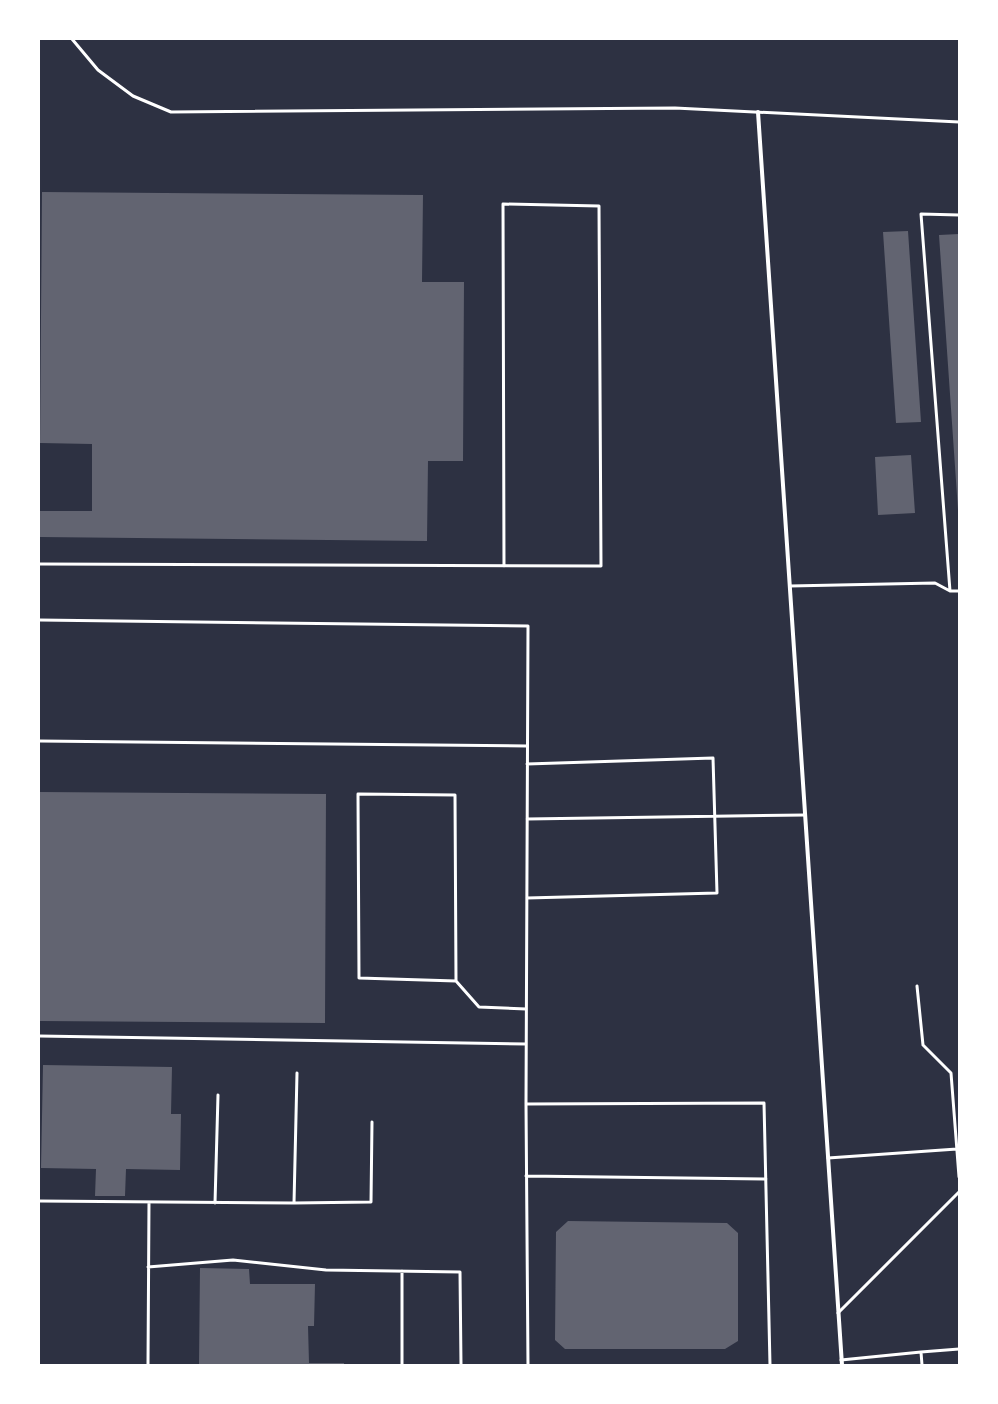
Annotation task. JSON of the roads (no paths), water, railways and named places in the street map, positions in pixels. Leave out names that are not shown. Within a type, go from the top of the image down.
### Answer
[{"type":"street","points":[[758,112],[842,1365]]},
{"type":"lane","points":[[72,39],[98,70],[133,96],[171,112],[675,108],[959,122]]},
{"type":"lane","points":[[39,564],[504,566],[601,566],[599,206],[503,204],[504,566]]},
{"type":"lane","points":[[950,592],[921,214],[959,214]]},
{"type":"lane","points":[[790,586],[935,583],[950,592],[959,591]]},
{"type":"lane","points":[[39,620],[528,626],[526,1009],[528,1365]]},
{"type":"lane","points":[[39,741],[527,746]]},
{"type":"lane","points":[[527,764],[713,758],[717,892],[527,898]]},
{"type":"lane","points":[[456,981],[359,978],[358,794],[455,795],[456,981],[479,1007],[526,1009]]},
{"type":"lane","points":[[527,819],[805,815]]},
{"type":"lane","points":[[917,986],[923,1045],[951,1073],[959,1177]]},
{"type":"lane","points":[[39,1036],[526,1044]]},
{"type":"lane","points":[[294,1203],[297,1073]]},
{"type":"lane","points":[[215,1203],[218,1095]]},
{"type":"lane","points":[[526,1104],[764,1103],[770,1365]]},
{"type":"lane","points":[[39,1202],[371,1202],[372,1122]]},
{"type":"lane","points":[[828,1158],[957,1149]]},
{"type":"lane","points":[[526,1176],[766,1179]]},
{"type":"lane","points":[[838,1313],[959,1192]]},
{"type":"lane","points":[[148,1365],[149,1202]]},
{"type":"lane","points":[[148,1267],[233,1260],[326,1270],[460,1272],[461,1365]]},
{"type":"lane","points":[[402,1271],[402,1365]]},
{"type":"lane","points":[[841,1360],[959,1349]]},
{"type":"lane","points":[[921,1352],[922,1365]]}]
